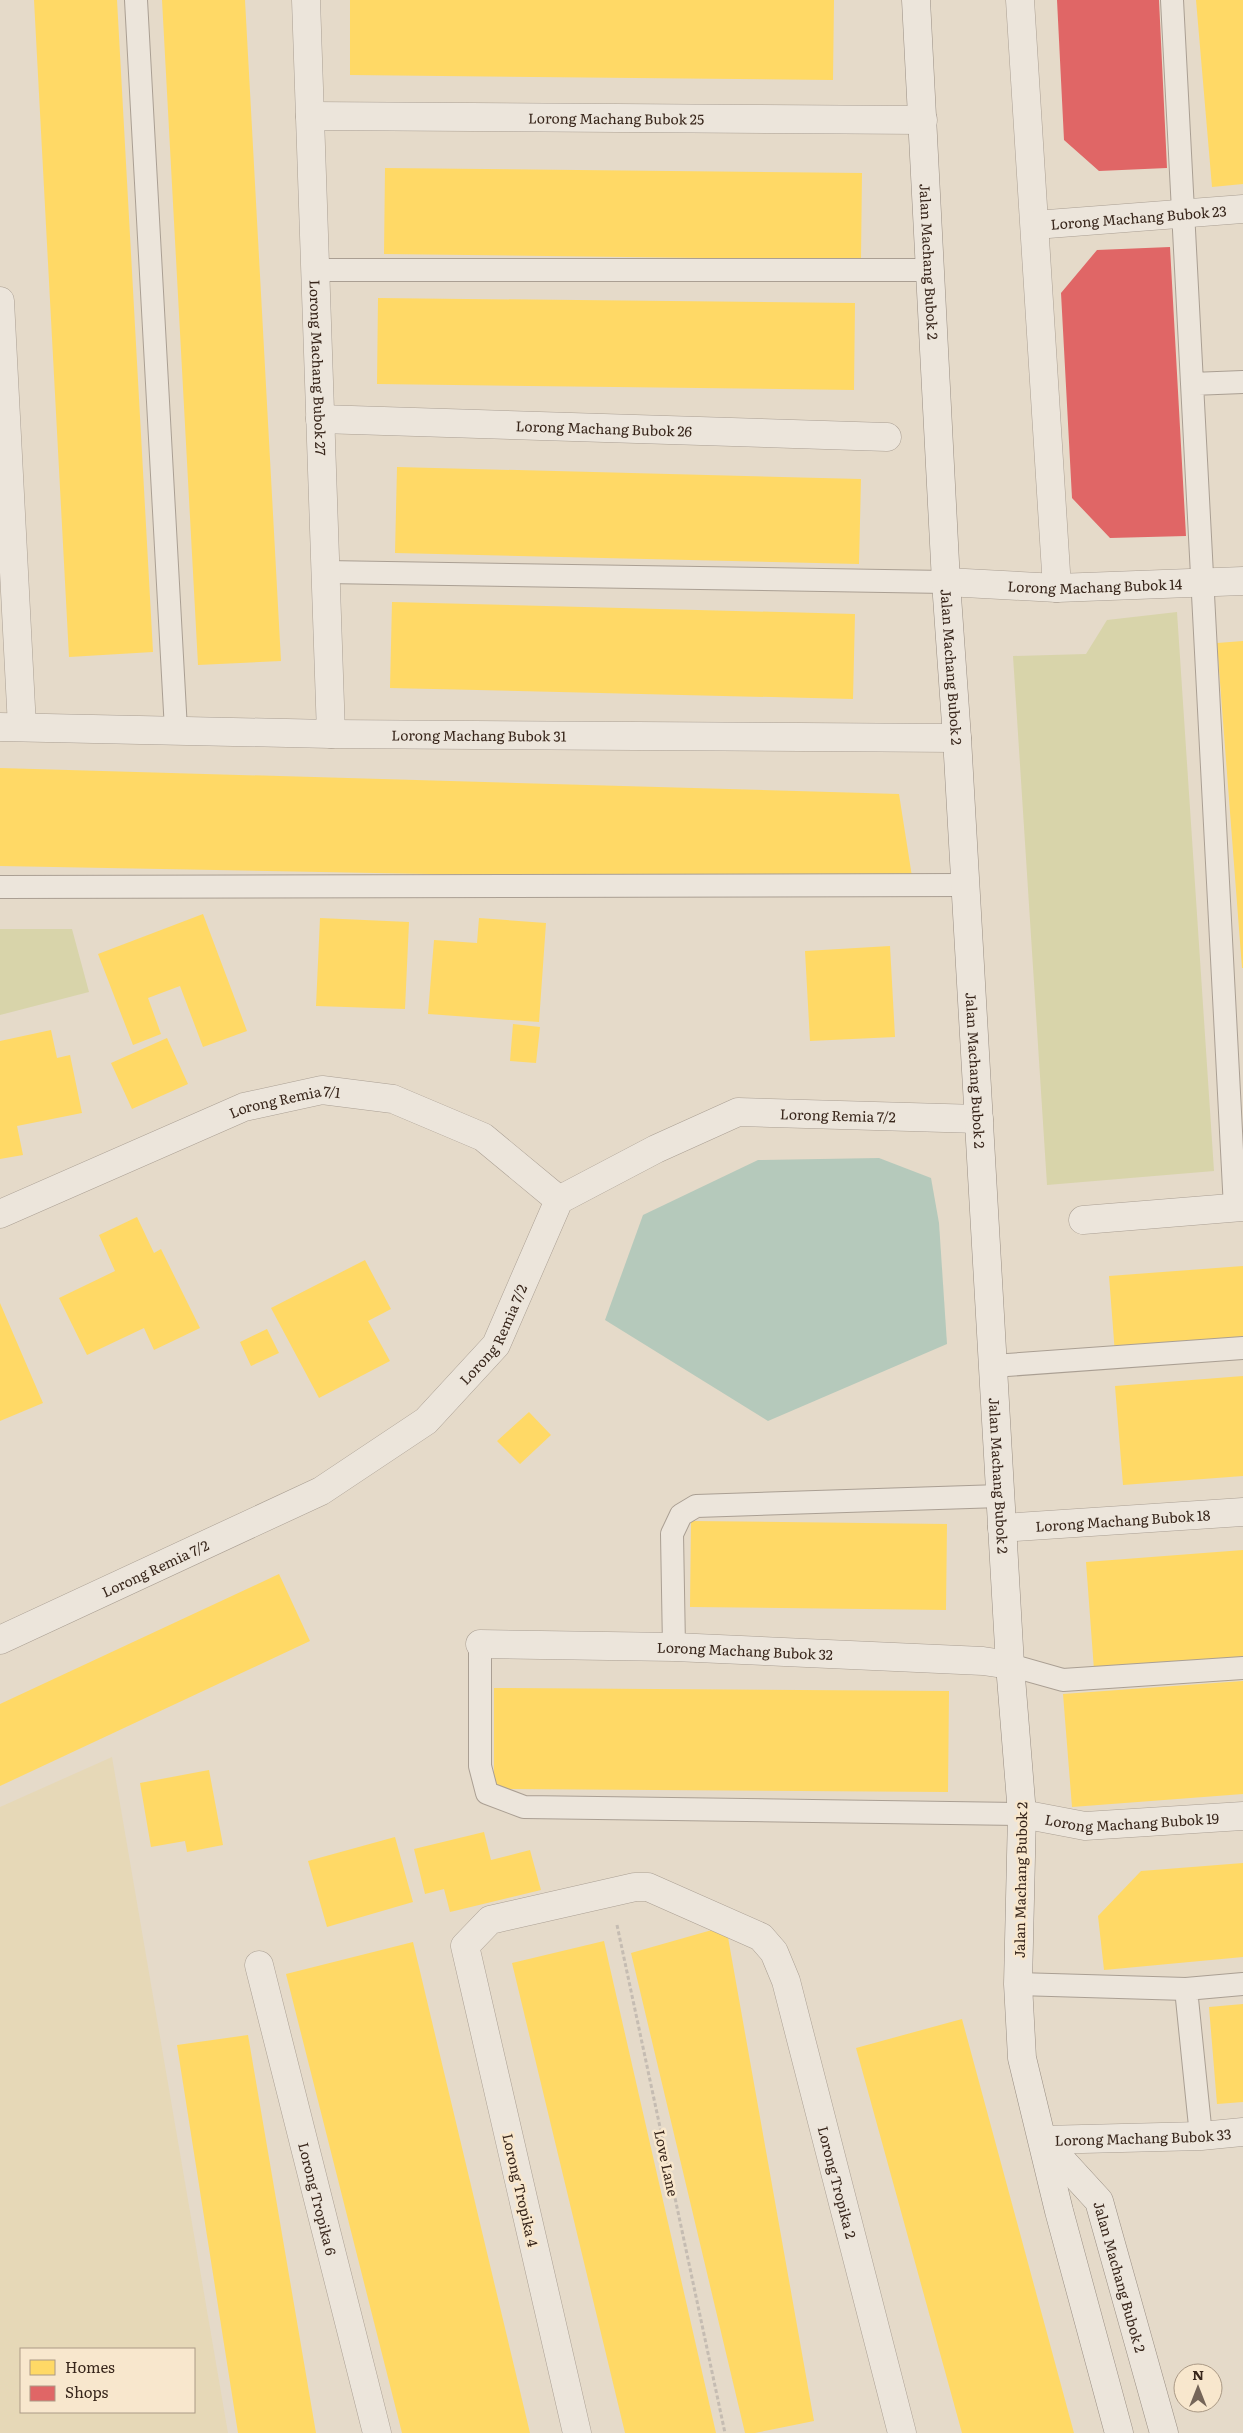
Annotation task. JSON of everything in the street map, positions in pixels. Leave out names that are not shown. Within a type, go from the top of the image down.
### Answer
[{"type":"street","name":"Lorong Machang Bubok 27","points":[[306,0],[330,734]]},
{"type":"street","name":"Jalan Machang Bubok 2","points":[[916,0],[946,582],[980,1119],[1010,1666],[1022,1814],[1018,1984],[1022,2058],[1043,2140],[1058,2211],[1120,2433]]},
{"type":"street","points":[[1020,0],[1057,588]]},
{"type":"street","name":"Lorong Machang Bubok 25","points":[[310,116],[923,120]]},
{"type":"street","name":"Lorong Machang Bubok 23","points":[[1035,224],[1243,209]]},
{"type":"street","points":[[0,301],[11,727]]},
{"type":"street","name":"Lorong Machang Bubok 26","points":[[320,419],[887,437]]},
{"type":"street","name":"Lorong Machang Bubok 14","points":[[946,582],[1057,588],[1243,581]]},
{"type":"street","name":"Lorong Machang Bubok 31","points":[[11,727],[330,734],[957,738]]},
{"type":"street","name":"Lorong Remia 7/1","points":[[0,1214],[244,1107],[322,1090],[393,1100],[482,1137],[559,1200]]},
{"type":"street","name":"Lorong Remia 7/2","points":[[0,1640],[321,1491],[426,1421],[496,1345],[559,1200],[656,1149],[738,1112],[980,1119]]},
{"type":"street","points":[[1083,1220],[1239,1208]]},
{"type":"street","name":"Lorong Machang Bubok 18","points":[[1002,1528],[1243,1512]]},
{"type":"street","name":"Lorong Machang Bubok 32","points":[[480,1644],[674,1647],[983,1660],[1010,1666]]},
{"type":"street","name":"Lorong Machang Bubok 19","points":[[1022,1814],[1084,1826],[1243,1816]]},
{"type":"street","name":"Lorong Tropika 2","points":[[610,1893],[648,1887],[761,1937],[774,1952],[786,1980],[902,2433]]},
{"type":"street","name":"Lorong Tropika 4","points":[[577,2433],[465,1946],[490,1920],[610,1893]]},
{"type":"street","name":"Lorong Tropika 6","points":[[260,1965],[377,2433]]},
{"type":"street","name":"Lorong Machang Bubok 33","points":[[1043,2140],[1201,2136],[1243,2132]]},
{"type":"street","name":"Jalan Machang Bubok 2","points":[[1043,2140],[1099,2201],[1164,2433]]},
{"type":"lane","points":[[136,0],[176,730]]},
{"type":"lane","points":[[1172,0],[1202,584],[1239,1208]]},
{"type":"lane","points":[[315,270],[931,270]]},
{"type":"lane","points":[[1192,384],[1243,382]]},
{"type":"lane","points":[[326,572],[946,582]]},
{"type":"lane","points":[[0,887],[966,886]]},
{"type":"lane","points":[[993,1366],[1243,1348]]},
{"type":"lane","points":[[674,1647],[672,1534],[681,1515],[696,1506],[1000,1496]]},
{"type":"lane","points":[[480,1644],[480,1766],[487,1793],[524,1807],[1022,1814]]},
{"type":"lane","points":[[1010,1666],[1064,1680],[1243,1668]]},
{"type":"lane","points":[[1018,1984],[1186,1989],[1243,1984]]},
{"type":"lane","points":[[1186,1989],[1201,2136]]},
{"type":"path","name":"Love Lane","points":[[610,1893],[725,2433]]},
{"type":"shaded area","points":[[1177,612],[1214,1171],[1047,1185],[1013,656],[1086,654],[1107,620]]},
{"type":"shaded area","points":[[0,929],[72,929],[89,992],[0,1015]]},
{"type":"shaded area","points":[[879,1158],[931,1178],[939,1223],[947,1344],[768,1421],[605,1320],[643,1215],[758,1160]]},
{"type":"shaded area","points":[[112,1757],[228,2433],[0,2433],[0,1807]]},
{"type":"building: Homes","points":[[34,0],[117,0],[153,652],[69,657]]},
{"type":"building: Homes","points":[[162,0],[245,0],[281,661],[198,665]]},
{"type":"building: Homes","points":[[350,0],[834,0],[833,80],[350,75]]},
{"type":"building: Homes","points":[[1196,0],[1243,0],[1243,184],[1212,187]]},
{"type":"building: Homes","points":[[385,168],[862,173],[861,260],[384,254]]},
{"type":"building: Homes","points":[[378,298],[855,303],[854,390],[377,384]]},
{"type":"building: Homes","points":[[397,467],[861,479],[859,564],[395,553]]},
{"type":"building: Homes","points":[[392,602],[855,614],[853,699],[390,688]]},
{"type":"building: Homes","points":[[1243,641],[1243,968],[1242,968],[1217,643]]},
{"type":"building: Homes","points":[[0,768],[899,794],[913,883],[0,866]]},
{"type":"building: Homes","points":[[203,914],[247,1031],[203,1047],[180,986],[148,998],[161,1034],[133,1045],[98,954]]},
{"type":"building: Homes","points":[[320,918],[409,922],[405,1009],[316,1006]]},
{"type":"building: Homes","points":[[479,918],[546,923],[539,1022],[428,1014],[434,940],[477,943]]},
{"type":"building: Homes","points":[[890,946],[895,1037],[810,1041],[805,951]]},
{"type":"building: Homes","points":[[513,1024],[540,1027],[536,1063],[510,1061]]},
{"type":"building: Homes","points":[[51,1030],[57,1058],[70,1055],[82,1113],[17,1126],[23,1155],[0,1159],[0,1041]]},
{"type":"building: Homes","points":[[167,1038],[188,1084],[132,1109],[111,1063]]},
{"type":"building: Homes","points":[[137,1217],[154,1253],[161,1249],[200,1328],[154,1350],[144,1328],[87,1355],[59,1298],[115,1271],[99,1235]]},
{"type":"building: Homes","points":[[365,1260],[391,1309],[368,1321],[390,1361],[319,1398],[271,1308]]},
{"type":"building: Homes","points":[[1243,1266],[1243,1344],[1115,1354],[1109,1276]]},
{"type":"building: Homes","points":[[0,1303],[43,1403],[0,1421]]},
{"type":"building: Homes","points":[[267,1329],[279,1353],[251,1366],[240,1342]]},
{"type":"building: Homes","points":[[1243,1376],[1243,1476],[1123,1485],[1115,1386]]},
{"type":"building: Homes","points":[[529,1412],[551,1435],[520,1464],[497,1441]]},
{"type":"building: Homes","points":[[691,1521],[947,1524],[946,1610],[690,1607]]},
{"type":"building: Homes","points":[[1243,1550],[1243,1659],[1094,1670],[1086,1562]]},
{"type":"building: Homes","points":[[279,1574],[310,1641],[0,1786],[0,1704]]},
{"type":"building: Homes","points":[[1243,1681],[1243,1794],[1072,1807],[1063,1694]]},
{"type":"building: Homes","points":[[494,1688],[949,1691],[948,1792],[494,1789]]},
{"type":"building: Homes","points":[[209,1770],[223,1845],[187,1852],[185,1841],[151,1847],[140,1783]]},
{"type":"building: Homes","points":[[484,1832],[491,1860],[530,1850],[541,1890],[450,1912],[444,1889],[425,1894],[414,1849]]},
{"type":"building: Homes","points":[[395,1837],[413,1902],[327,1927],[308,1861]]},
{"type":"building: Homes","points":[[1243,1863],[1243,1957],[1104,1970],[1098,1916],[1141,1871]]},
{"type":"building: Homes","points":[[726,1926],[814,2421],[755,2433],[745,2433],[631,1953]]},
{"type":"building: Homes","points":[[604,1941],[716,2433],[625,2433],[512,1963]]},
{"type":"building: Homes","points":[[413,1942],[530,2433],[402,2433],[286,1974]]},
{"type":"building: Homes","points":[[1243,2004],[1243,2102],[1217,2104],[1209,2007]]},
{"type":"building: Homes","points":[[962,2019],[1074,2433],[962,2433],[856,2048]]},
{"type":"building: Homes","points":[[248,2035],[316,2433],[238,2433],[177,2045]]},
{"type":"building: Shops","points":[[1057,0],[1159,0],[1167,168],[1099,171],[1064,140]]},
{"type":"building: Shops","points":[[1170,247],[1186,536],[1110,538],[1072,498],[1061,293],[1097,250]]}]
